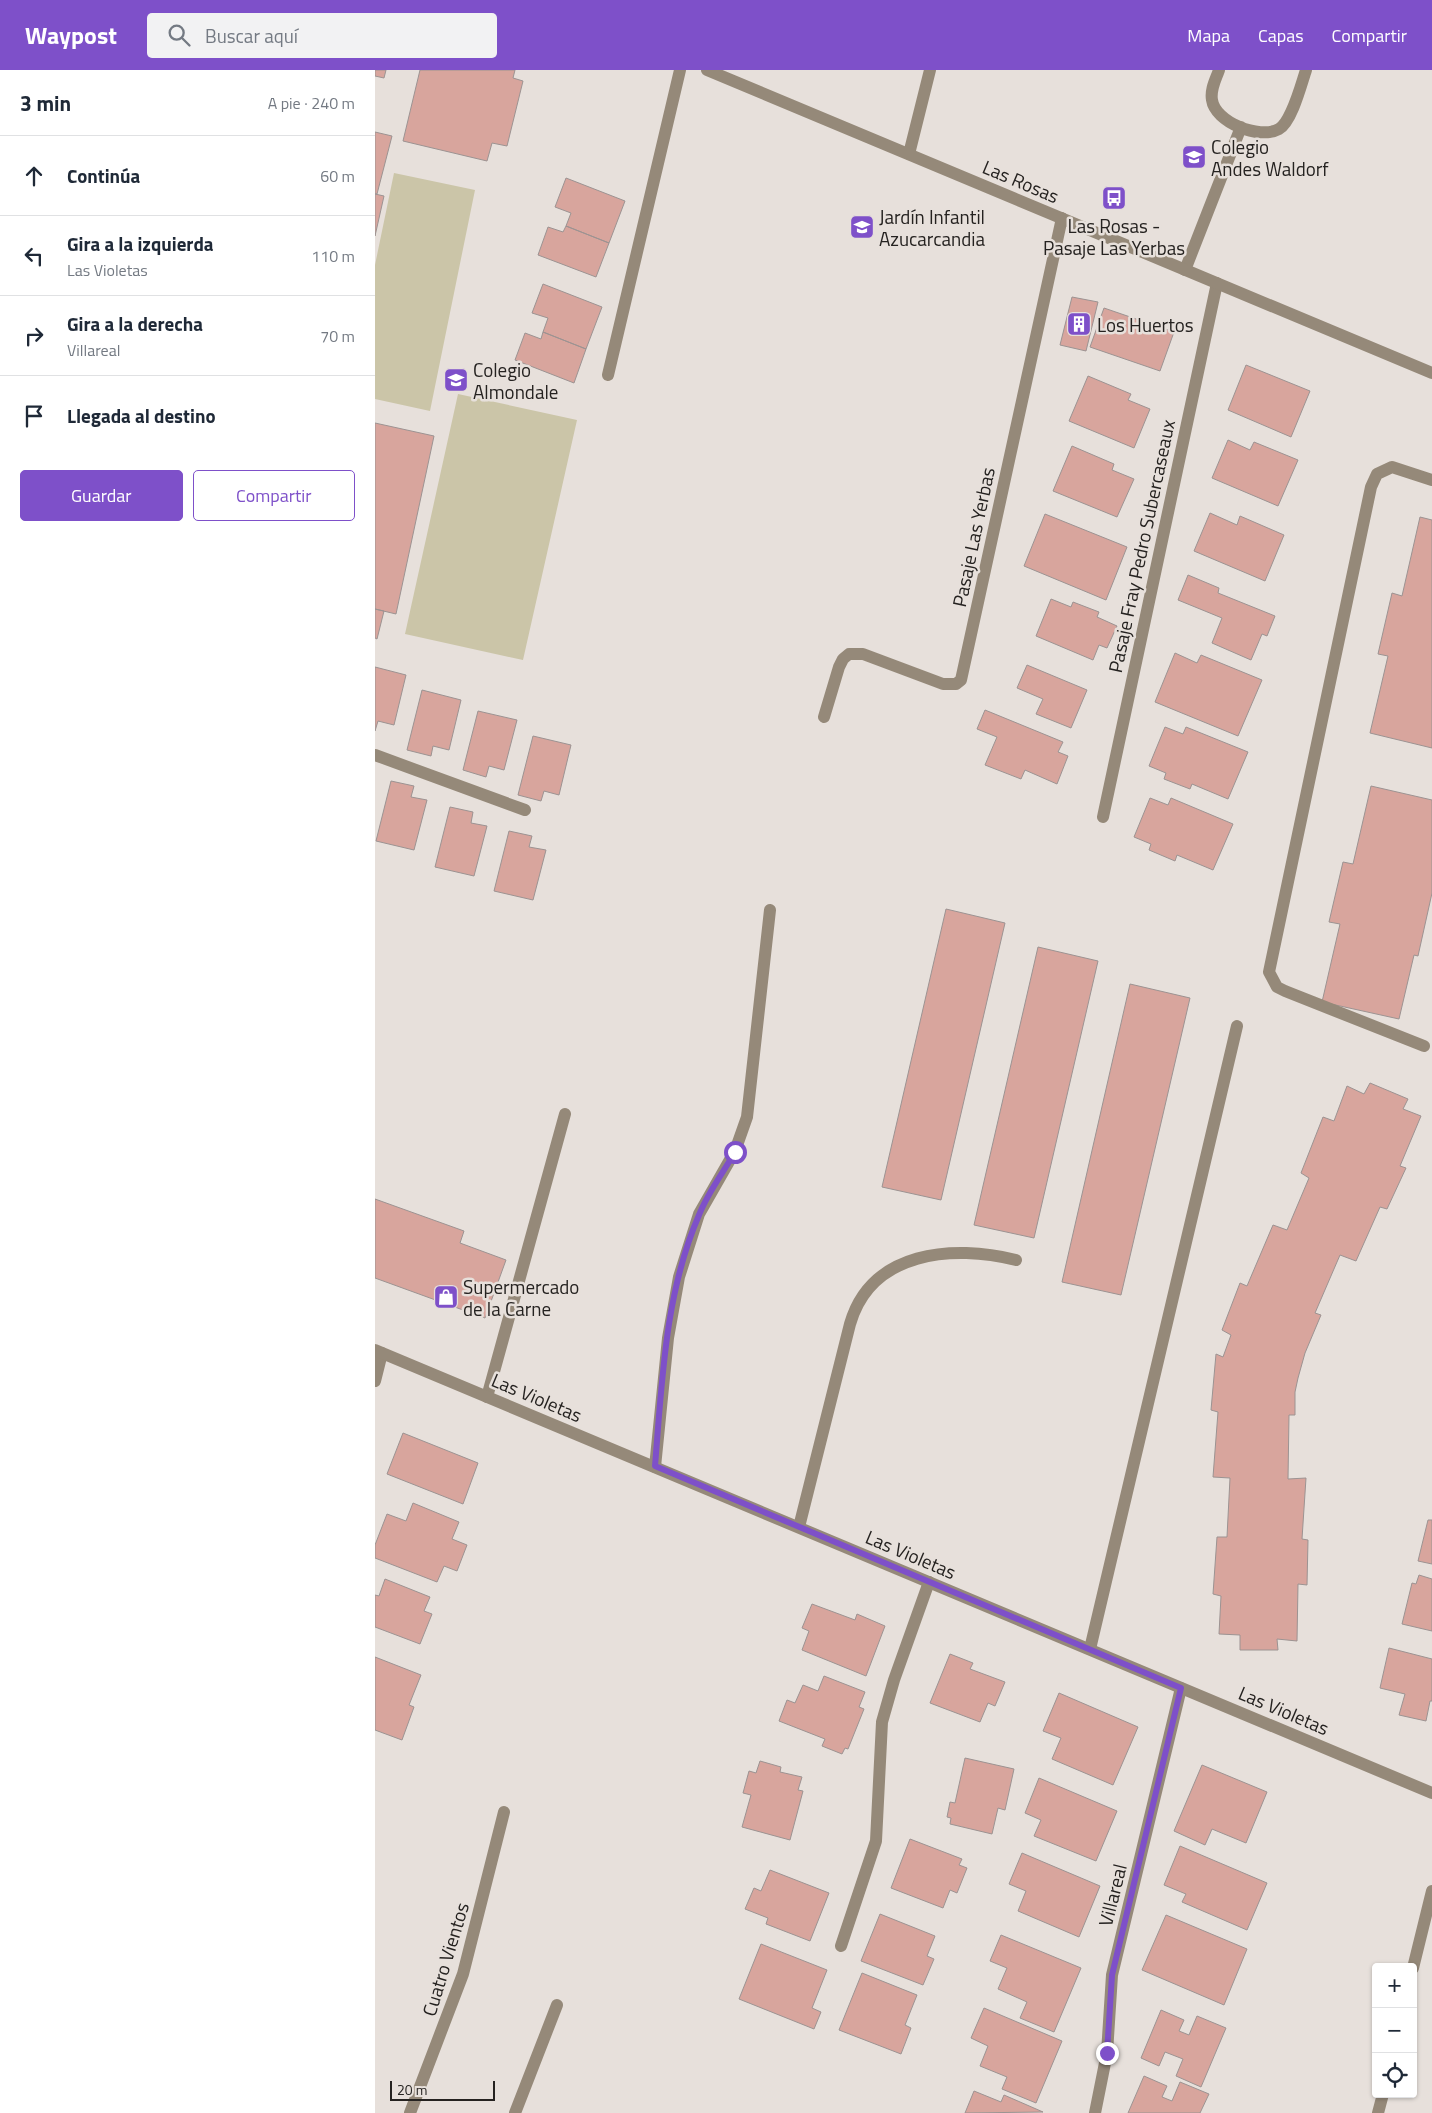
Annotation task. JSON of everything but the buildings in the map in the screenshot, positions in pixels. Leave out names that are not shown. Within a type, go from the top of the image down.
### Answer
[{"type":"street","points":[[608,375],[680,70]]},
{"type":"street","name":"Las Rosas","points":[[707,70],[1432,373]]},
{"type":"street","points":[[909,154],[929,70]]},
{"type":"street","points":[[1219,70],[1212,88],[1212,99],[1219,116],[1241,127],[1269,132],[1279,129],[1286,122],[1306,70]]},
{"type":"street","points":[[1185,270],[1241,127]]},
{"type":"street","name":"Pasaje Las Yerbas","points":[[824,718],[839,667],[843,659],[849,654],[863,654],[943,684],[950,685],[961,680],[1062,218]]},
{"type":"street","name":"Pasaje Fray Pedro Subercaseaux","points":[[1103,816],[1217,283]]},
{"type":"street","points":[[1425,1046],[1285,991],[1277,987],[1269,972],[1371,487],[1377,474],[1393,466],[1432,480]]},
{"type":"street","points":[[375,755],[525,810]]},
{"type":"street","points":[[655,1466],[668,1338],[679,1277],[699,1214],[735,1152],[747,1117],[770,910]]},
{"type":"street","points":[[1090,1649],[1237,1026]]},
{"type":"street","points":[[487,1397],[565,1114]]},
{"type":"street","points":[[799,1527],[854,1309],[862,1295],[875,1280],[891,1269],[911,1260],[931,1255],[959,1252],[988,1253],[1016,1260]]},
{"type":"street","points":[[375,1381],[379,1351]]},
{"type":"street","name":"Las Violetas","points":[[379,1351],[1432,1793]]},
{"type":"street","points":[[841,1946],[876,1841],[882,1722],[894,1680],[929,1582]]},
{"type":"street","name":"Villareal","points":[[1095,2113],[1107,2053],[1112,1975],[1181,1688]]},
{"type":"street","name":"Cuatro Vientos","points":[[410,2113],[463,1974],[504,1812]]},
{"type":"street","points":[[1414,1963],[1432,1891]]},
{"type":"street","points":[[515,2113],[557,2005]]},
{"type":"street","points":[[1378,2113],[1382,2098]]},
{"type":"shaded area","points":[[394,173],[475,190],[430,411],[375,399],[375,265]]},
{"type":"shaded area","points":[[458,394],[577,420],[523,660],[405,634]]},
{"type":"place","name":"Colegio Andes Waldorf","points":[[1194,157]]},
{"type":"place","name":"Las Rosas - Pasaje Las Yerbas","points":[[1114,198]]},
{"type":"place","name":"Jardín Infantil Azucarcandia","points":[[862,227]]},
{"type":"place","name":"Los Huertos","points":[[1079,324]]},
{"type":"place","name":"Colegio Almondale","points":[[456,380]]},
{"type":"place","name":"Supermercado de la Carne","points":[[446,1297]]},
{"type":"route","points":[[735,1152],[711,1190],[699,1214],[687,1246],[679,1277],[672,1307],[668,1338],[655,1466],[1181,1688],[1112,1975],[1107,2053]]}]
